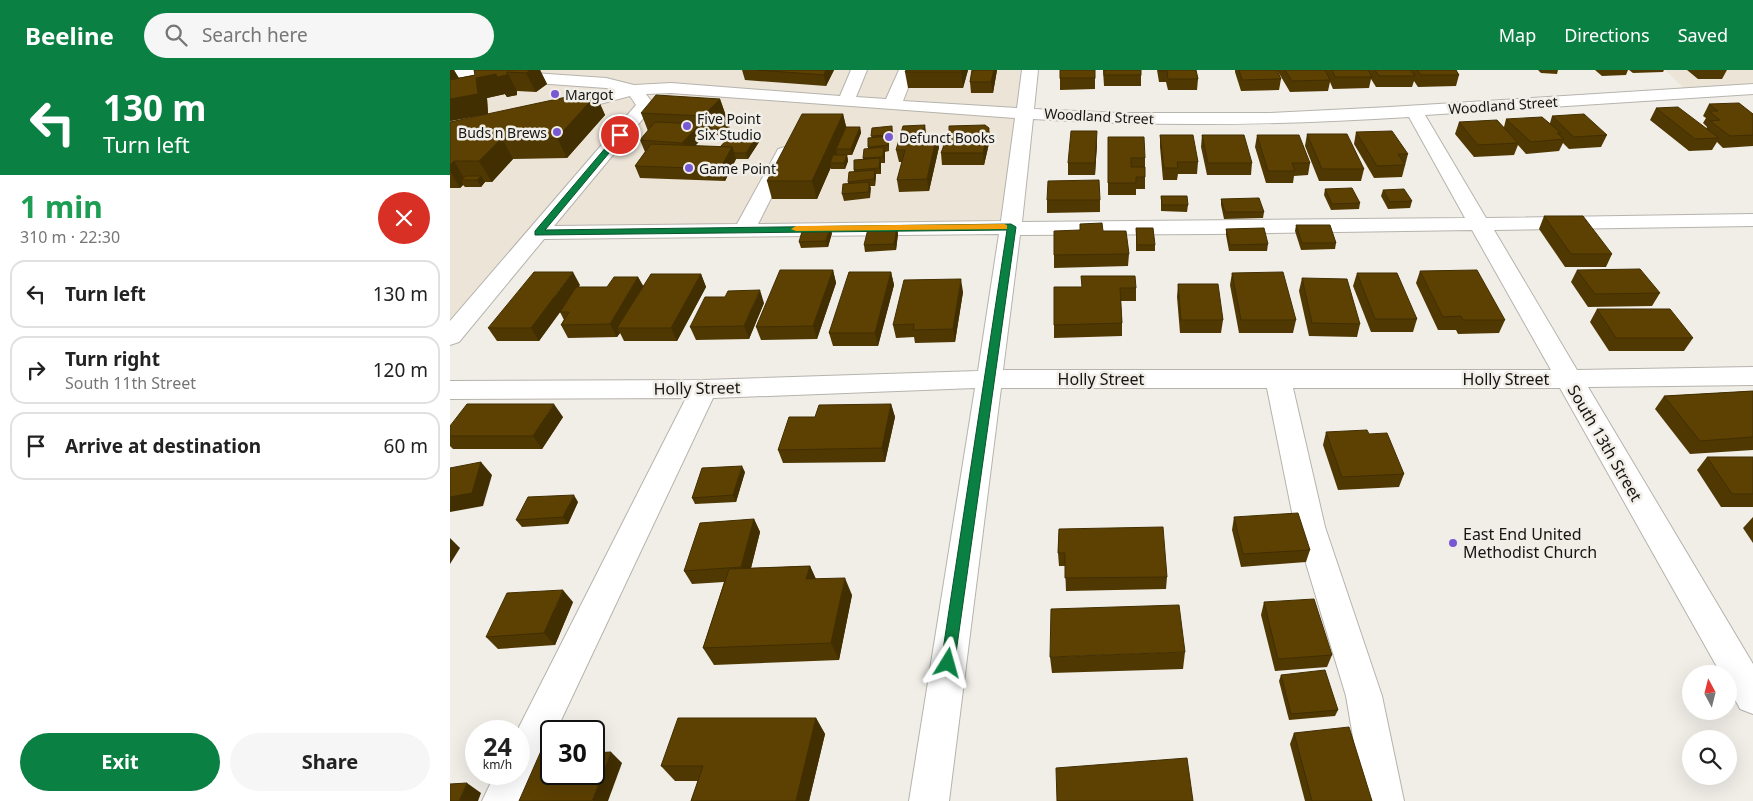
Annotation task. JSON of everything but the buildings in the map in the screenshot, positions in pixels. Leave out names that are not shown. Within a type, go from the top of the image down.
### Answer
[{"type":"street","points":[[846,100],[859,70]]},
{"type":"street","points":[[893,104],[907,70]]},
{"type":"street","points":[[929,801],[1011,227],[1030,70]]},
{"type":"street","points":[[450,72],[547,74],[606,83],[637,84],[645,105],[450,337]]},
{"type":"street","points":[[1732,75],[1752,91]]},
{"type":"street","name":"Woodland Street","points":[[542,114],[598,101],[637,84],[670,88],[703,83],[759,94],[1025,113],[1164,119],[1270,118],[1752,91]]},
{"type":"street","points":[[744,110],[759,94]]},
{"type":"street","points":[[805,116],[814,98]]},
{"type":"street","name":"South 13th Street","points":[[1414,111],[1753,697]]},
{"type":"street","points":[[746,229],[796,133]]},
{"type":"street","points":[[538,233],[1011,227],[1039,229],[1213,228],[1753,220]]},
{"type":"street","name":"Holly Street","points":[[450,390],[704,389],[989,379],[1568,379],[1753,376]]},
{"type":"street","points":[[1278,379],[1310,527],[1364,696],[1384,801]]},
{"type":"street","points":[[530,745],[704,389]]},
{"type":"street","points":[[502,801],[510,785]]},
{"type":"shaded area","points":[[450,70],[1030,70],[1011,227],[538,233],[450,337]]},
{"type":"shaded area","points":[[1665,70],[1753,70],[1753,93],[1689,93]]},
{"type":"slow traffic","points":[[796,229],[1004,227]]},
{"type":"place","name":"Margot","points":[[555,94]]},
{"type":"place","name":"Five Point Six Studio","points":[[687,126]]},
{"type":"place","name":"Buds n Brews","points":[[557,132]]},
{"type":"place","name":"Defunct Books","points":[[889,137]]},
{"type":"place","name":"Game Point","points":[[689,168]]},
{"type":"place","name":"East End United Methodist Church","points":[[1453,543]]},
{"type":"route","points":[[620,135],[538,233],[1011,227],[948,663]]}]
